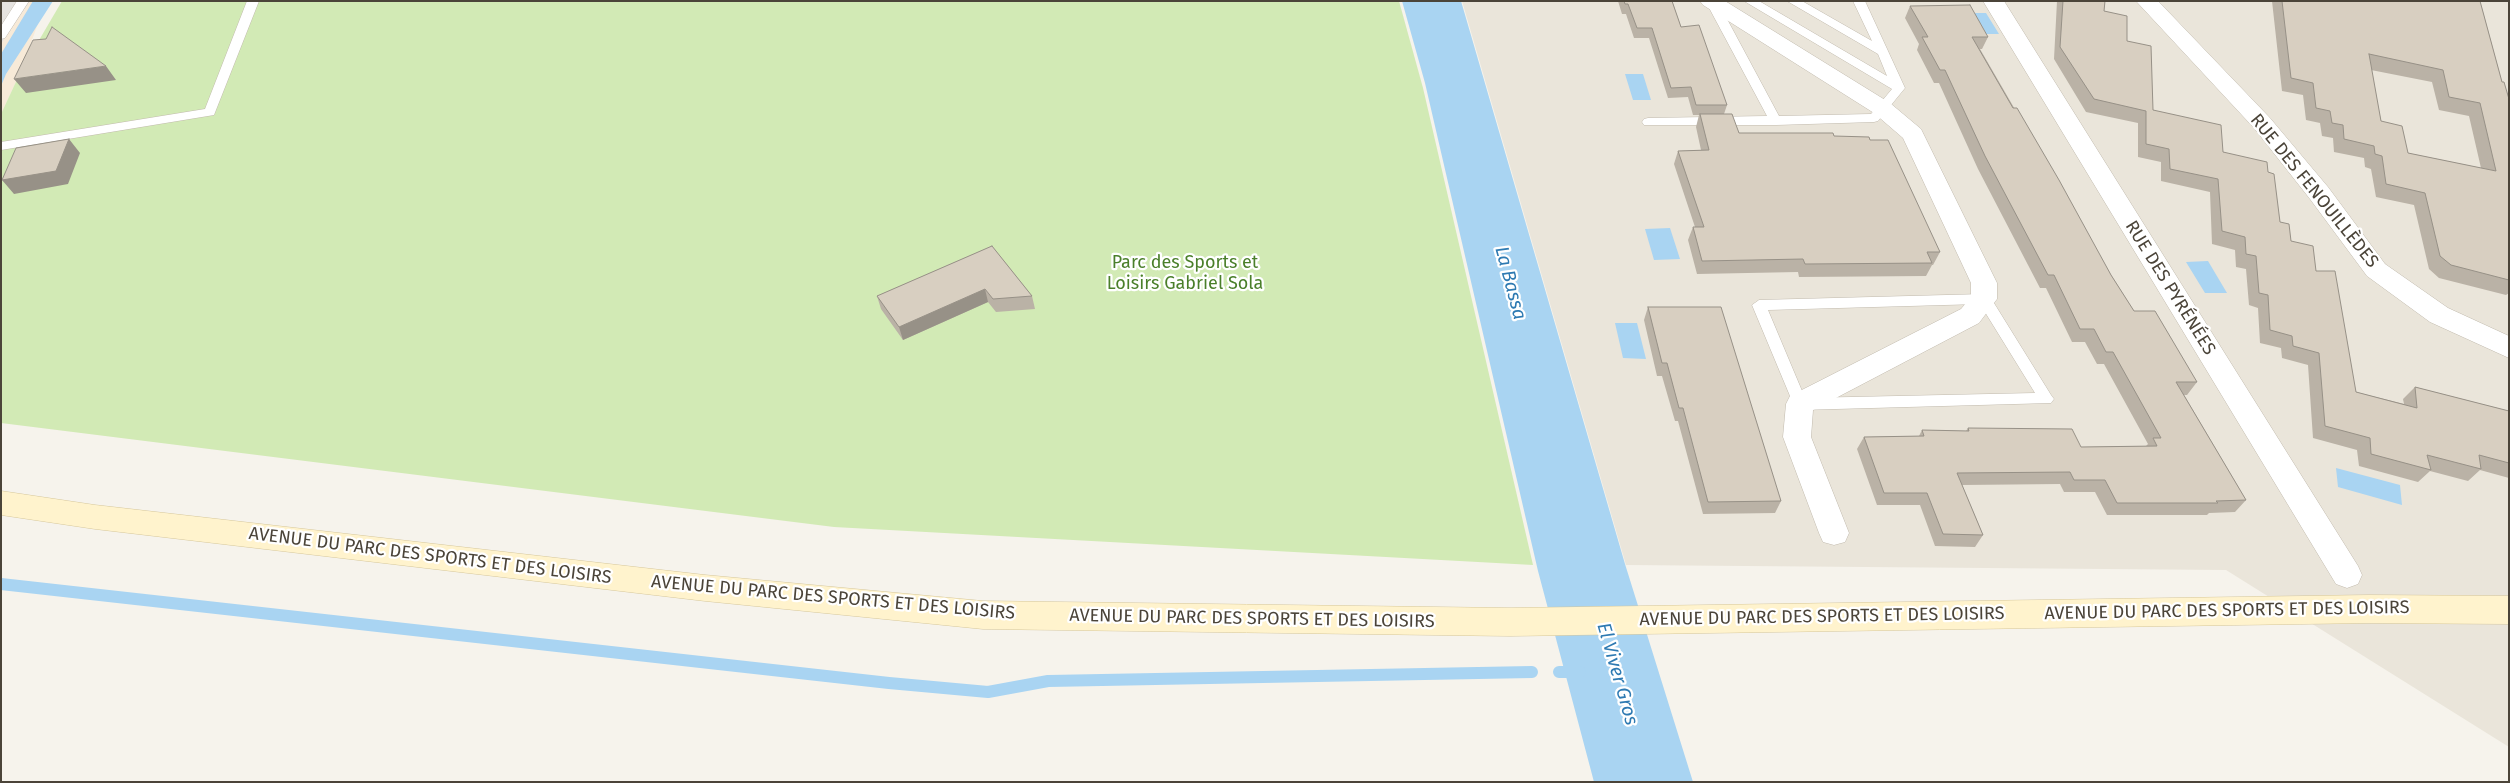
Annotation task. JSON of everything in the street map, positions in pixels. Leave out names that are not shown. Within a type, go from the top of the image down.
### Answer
[{"type":"main road","name":"AVENUE DU PARC DES SPORTS ET DES LOISIRS","points":[[1,503],[95,517],[705,588],[982,615],[1510,622],[2369,609],[2509,610]]},
{"type":"street","name":"RUE DES PYRÉNÉES","points":[[1993,1],[2347,575]]},
{"type":"street","name":"RUE DES FENOUILLÈDES","points":[[2146,1],[2262,123],[2319,193],[2376,270],[2439,315],[2508,348]]},
{"type":"street","points":[[1711,3],[1882,108],[1912,134],[1984,283],[1984,299],[1970,316],[1800,404],[1797,437],[1834,533]]},
{"type":"lane","points":[[1,36],[23,1]]},
{"type":"lane","points":[[1,146],[210,112],[253,1]]},
{"type":"lane","points":[[1750,1],[1899,88]]},
{"type":"lane","points":[[1793,1],[1882,52]]},
{"type":"lane","points":[[1858,1],[1899,88]]},
{"type":"lane","points":[[1711,3],[1776,121]]},
{"type":"lane","points":[[1648,122],[1874,118],[1899,88]]},
{"type":"lane","points":[[1984,299],[2046,399],[1800,404],[1759,305],[1984,299]]},
{"type":"shaded area","points":[[1,1],[46,1],[21,71],[1,114]]},
{"type":"shaded area","points":[[1,1],[30,1],[1,44]]},
{"type":"shaded area","points":[[1462,1],[2509,1],[2509,747],[2226,570],[1626,565]]},
{"type":"green space","name":"Parc des Sports et Loisirs Gabriel Sola","points":[[62,1],[1399,1],[1423,88],[1533,565],[834,527],[1,423],[1,114],[21,71]]},
{"type":"water","points":[[33,1],[53,1],[6,74],[1,86],[1,54]]},
{"type":"water","points":[[1402,1],[1461,1],[1625,564],[1693,782],[1594,782],[1538,571],[1425,83]]},
{"type":"water","points":[[1968,13],[1986,13],[1999,34],[1981,34]]},
{"type":"water","points":[[1625,74],[1643,74],[1651,100],[1633,100]]},
{"type":"water","points":[[1670,228],[1680,259],[1654,260],[1645,229]]},
{"type":"water","points":[[2208,261],[2227,293],[2205,293],[2186,262]]},
{"type":"water","points":[[1615,323],[1637,323],[1646,359],[1623,358]]},
{"type":"water","points":[[2336,468],[2400,485],[2402,505],[2338,487]]},
{"type":"building","points":[[1624,1],[1672,1],[1681,27],[1699,25],[1727,105],[1696,105],[1691,87],[1671,88],[1652,28],[1637,28],[1628,4],[1625,4]]},
{"type":"building","points":[[2063,1],[2105,1],[2104,11],[2127,16],[2127,41],[2151,46],[2153,110],[2221,125],[2223,152],[2267,162],[2268,172],[2274,174],[2280,222],[2289,224],[2291,241],[2313,246],[2316,271],[2335,271],[2356,392],[2417,408],[2415,387],[2509,411],[2509,463],[2479,455],[2481,469],[2427,455],[2431,470],[2371,454],[2370,438],[2325,426],[2319,353],[2293,346],[2292,336],[2270,330],[2268,295],[2259,293],[2256,256],[2246,254],[2245,237],[2222,231],[2218,179],[2170,169],[2169,149],[2146,144],[2146,111],[2094,99],[2060,47]]},
{"type":"building","points":[[2282,1],[2480,1],[2502,82],[2504,82],[2509,99],[2509,280],[2451,265],[2440,256],[2425,193],[2386,184],[2382,156],[2375,154],[2374,146],[2344,139],[2343,125],[2332,123],[2330,111],[2316,108],[2313,83],[2291,78]],"holes":[[[2369,54],[2443,70],[2449,97],[2480,103],[2496,171],[2408,153],[2402,126],[2381,121]]]},
{"type":"building","points":[[1970,5],[1988,37],[1972,37],[2013,108],[2017,108],[2111,275],[2134,311],[2155,311],[2197,382],[2176,382],[2246,500],[2216,501],[2218,503],[2117,503],[2105,480],[2074,480],[2070,472],[1957,473],[1983,535],[1943,534],[1927,493],[1884,493],[1864,437],[1924,436],[1922,430],[1969,431],[1968,428],[2072,429],[2081,447],[2157,446],[2153,438],[2161,438],[2113,352],[2106,352],[2094,329],[2080,329],[2054,275],[2048,275],[1985,156],[1945,70],[1940,70],[1922,37],[1928,37],[1910,6]]},
{"type":"building","points":[[52,27],[106,66],[14,79],[33,40],[46,39]]},
{"type":"building","points":[[1700,114],[1732,114],[1739,133],[1833,133],[1834,136],[1869,137],[1870,140],[1888,140],[1940,252],[1927,252],[1932,263],[1805,264],[1803,259],[1702,261],[1693,227],[1704,227],[1678,151],[1709,150]]},
{"type":"building","points":[[69,139],[56,171],[2,180],[16,148]]},
{"type":"building","points":[[992,246],[1032,296],[993,299],[985,289],[899,327],[877,296]]},
{"type":"building","points":[[1648,307],[1721,307],[1781,501],[1708,502],[1683,408],[1679,408],[1667,363],[1662,363]]},
{"type":"waterway","points":[[1,584],[889,683],[988,692],[1048,681],[1532,672]]},
{"type":"waterway","points":[[1559,672],[1580,672]]},
{"type":"water label","name":"La Bassa","points":[[1510,283]]},
{"type":"water label","name":"El Viver Gros","points":[[1617,674]]}]
